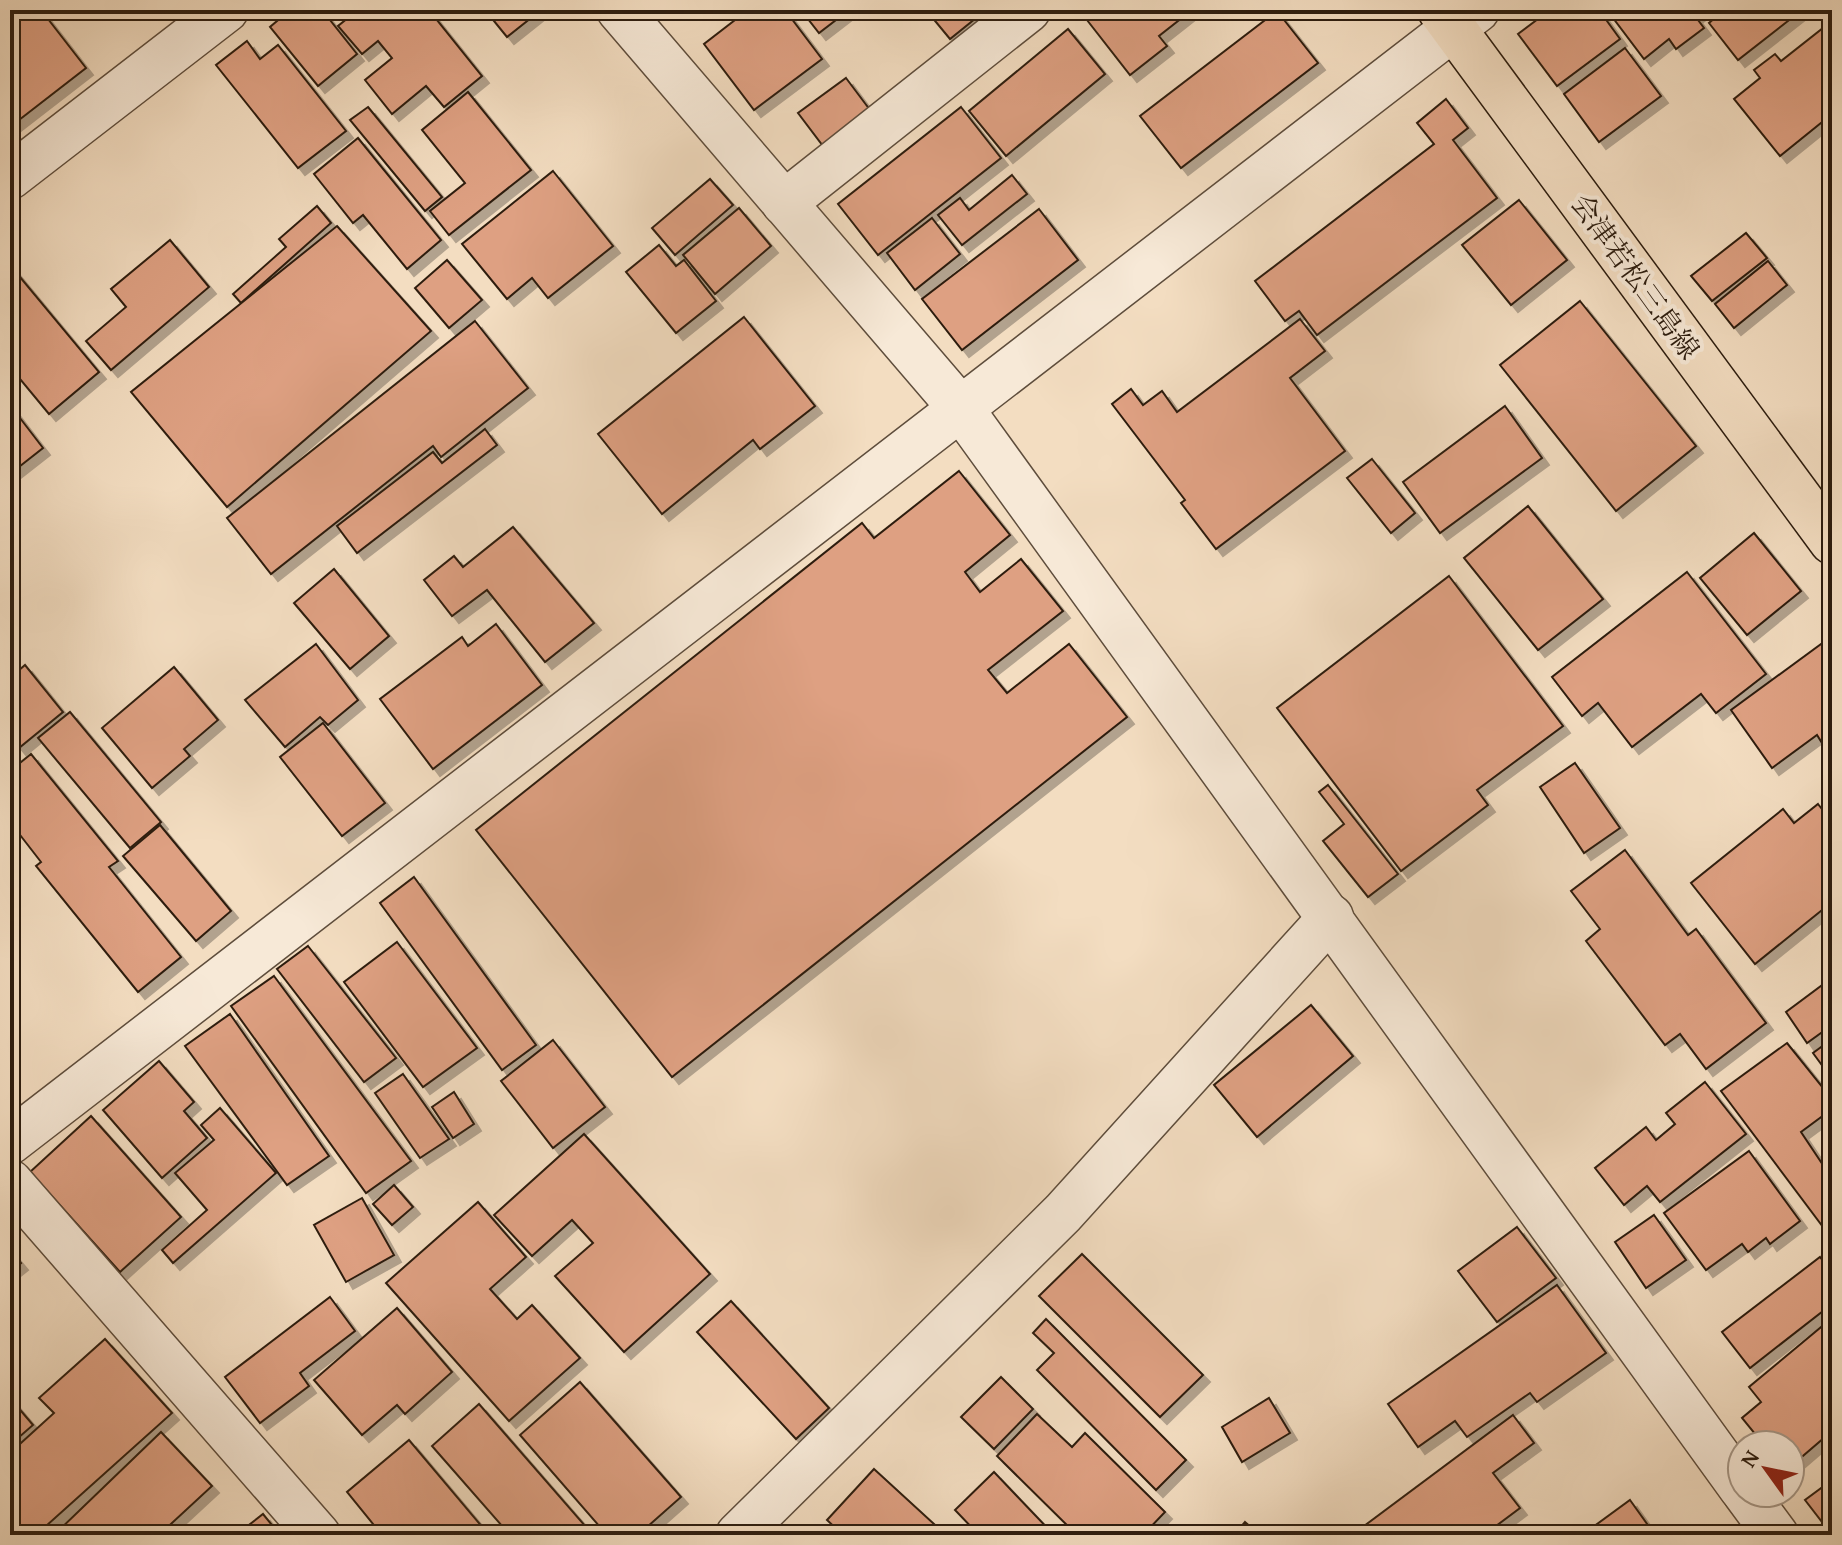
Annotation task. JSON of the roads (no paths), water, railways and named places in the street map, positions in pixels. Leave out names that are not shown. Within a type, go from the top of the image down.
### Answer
[{"type":"main road","name":"会津若松三島線","points":[[1457,16],[1832,542]]},
{"type":"street","points":[[10,177],[226,10]]},
{"type":"street","points":[[619,10],[962,410],[1726,1466]]},
{"type":"street","points":[[784,203],[1028,10]]},
{"type":"street","points":[[10,1142],[962,410],[1457,16]]},
{"type":"street","points":[[738,1535],[1063,1213],[1331,917]]},
{"type":"street","points":[[10,1182],[318,1535]]},
{"type":"street","points":[[1757,1509],[1776,1535]]}]
